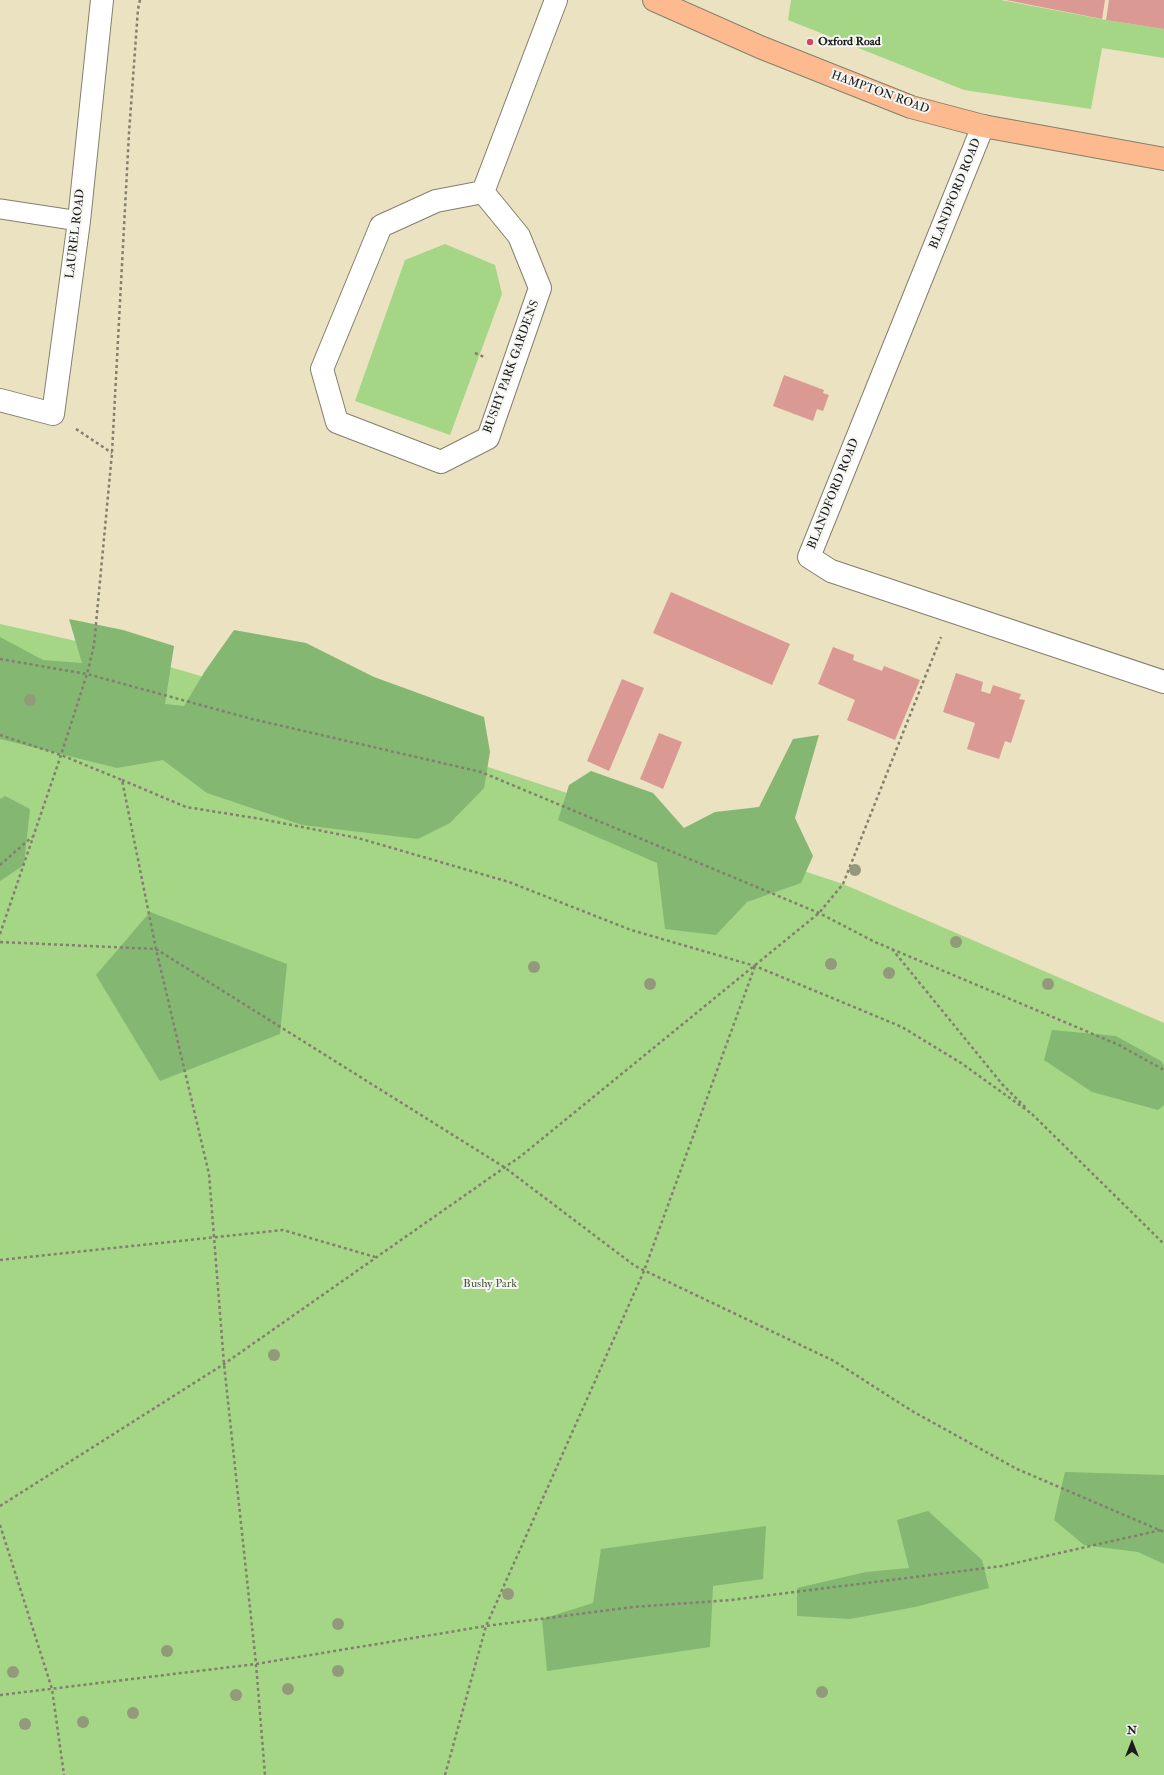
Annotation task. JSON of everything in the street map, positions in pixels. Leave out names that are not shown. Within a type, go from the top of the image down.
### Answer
[{"type":"main road","name":"HAMPTON ROAD","points":[[654,0],[760,47],[911,107],[983,126],[1164,160]]},
{"type":"street","name":"LAUREL ROAD","points":[[52,414],[79,221],[102,0]]},
{"type":"street","points":[[484,192],[556,0]]},
{"type":"street","name":"BLANDFORD ROAD","points":[[983,126],[809,557],[831,571],[1164,682]]},
{"type":"street","name":"BUSHY PARK GARDENS","points":[[484,192],[519,236],[540,288],[488,438],[441,462],[337,422],[322,368],[381,226],[436,201],[484,192]]},
{"type":"street","points":[[0,400],[52,414]]},
{"type":"lane","points":[[0,209],[79,221]]},
{"type":"path","points":[[0,934],[61,755],[87,674],[94,645],[112,453],[128,133],[140,0]]},
{"type":"path","points":[[52,414],[112,453]]},
{"type":"path","points":[[0,1506],[224,1364],[521,1156],[820,913],[843,884],[951,611]]},
{"type":"path","points":[[0,659],[87,674],[252,719],[481,772],[820,913],[892,949],[1119,1045],[1164,1070]]},
{"type":"path","points":[[0,734],[61,755],[186,807],[261,819],[358,838],[509,882],[632,930],[755,966],[902,1027],[962,1063],[1032,1114]]},
{"type":"path","points":[[122,780],[156,949],[208,1174],[224,1364],[256,1664],[265,1775]]},
{"type":"path","points":[[0,865],[32,837]]},
{"type":"path","points":[[0,942],[156,949],[504,1167],[635,1266],[834,1361],[912,1411],[1018,1469],[1163,1530]]},
{"type":"path","points":[[892,949],[1002,1084],[1164,1244]]},
{"type":"path","points":[[445,1775],[486,1626],[644,1271],[755,966]]},
{"type":"path","points":[[0,1260],[284,1230],[376,1257]]},
{"type":"path","points":[[0,1525],[52,1689],[64,1775]]},
{"type":"path","points":[[0,1695],[256,1664],[486,1626],[634,1607],[731,1600],[1002,1566],[1163,1530]]},
{"type":"green space","points":[[791,0],[1001,0],[1106,20],[1164,29],[1164,58],[1102,48],[1091,109],[964,90],[788,20]]},
{"type":"green space","points":[[445,244],[495,265],[502,294],[450,435],[355,401],[405,260]]},
{"type":"green space","points":[[69,619],[123,630],[174,646],[165,704],[184,706],[205,671],[234,630],[306,643],[374,677],[484,717],[490,752],[484,788],[450,823],[418,839],[302,825],[207,793],[163,760],[117,768],[0,739],[0,637],[43,660],[82,663]]},
{"type":"green space","name":"Bushy Park","points":[[0,624],[94,645],[294,703],[843,884],[1164,1023],[1164,1775],[0,1775]]},
{"type":"green space","points":[[819,735],[795,818],[813,856],[801,883],[747,902],[716,935],[665,929],[657,863],[558,820],[569,785],[591,771],[653,793],[684,828],[715,812],[759,807],[793,739]]},
{"type":"green space","points":[[5,796],[30,809],[24,865],[0,881],[0,799]]},
{"type":"green space","points":[[150,912],[287,964],[280,1034],[160,1081],[96,975]]},
{"type":"green space","points":[[1052,1030],[1116,1036],[1161,1061],[1164,1065],[1164,1105],[1158,1110],[1092,1092],[1044,1060]]},
{"type":"green space","points":[[1065,1472],[1164,1475],[1164,1564],[1138,1552],[1084,1545],[1054,1520]]},
{"type":"green space","points":[[928,1511],[982,1560],[989,1588],[915,1607],[850,1619],[797,1616],[797,1588],[866,1572],[909,1568],[897,1520]]},
{"type":"green space","points":[[766,1526],[763,1579],[713,1586],[710,1647],[547,1671],[542,1619],[593,1603],[601,1549]]},
{"type":"building","points":[[1006,0],[1105,0],[1102,19]]},
{"type":"building","points":[[1109,0],[1164,0],[1164,29],[1106,20]]},
{"type":"building","points":[[784,375],[824,390],[823,393],[829,395],[823,411],[817,409],[813,421],[773,406]]},
{"type":"building","points":[[671,592],[790,644],[772,685],[653,633]]},
{"type":"building","points":[[833,647],[854,655],[853,660],[882,671],[884,666],[920,680],[895,740],[847,720],[855,700],[818,684]]},
{"type":"building","points":[[956,673],[983,682],[981,691],[990,694],[993,685],[1021,694],[1019,699],[1025,700],[1011,743],[1005,741],[999,759],[967,749],[975,723],[943,712]]},
{"type":"building","points":[[622,679],[644,688],[609,771],[587,761]]},
{"type":"building","points":[[659,733],[682,742],[663,789],[640,779]]},
{"type":"place","name":"Oxford Road","points":[[810,42]]}]
